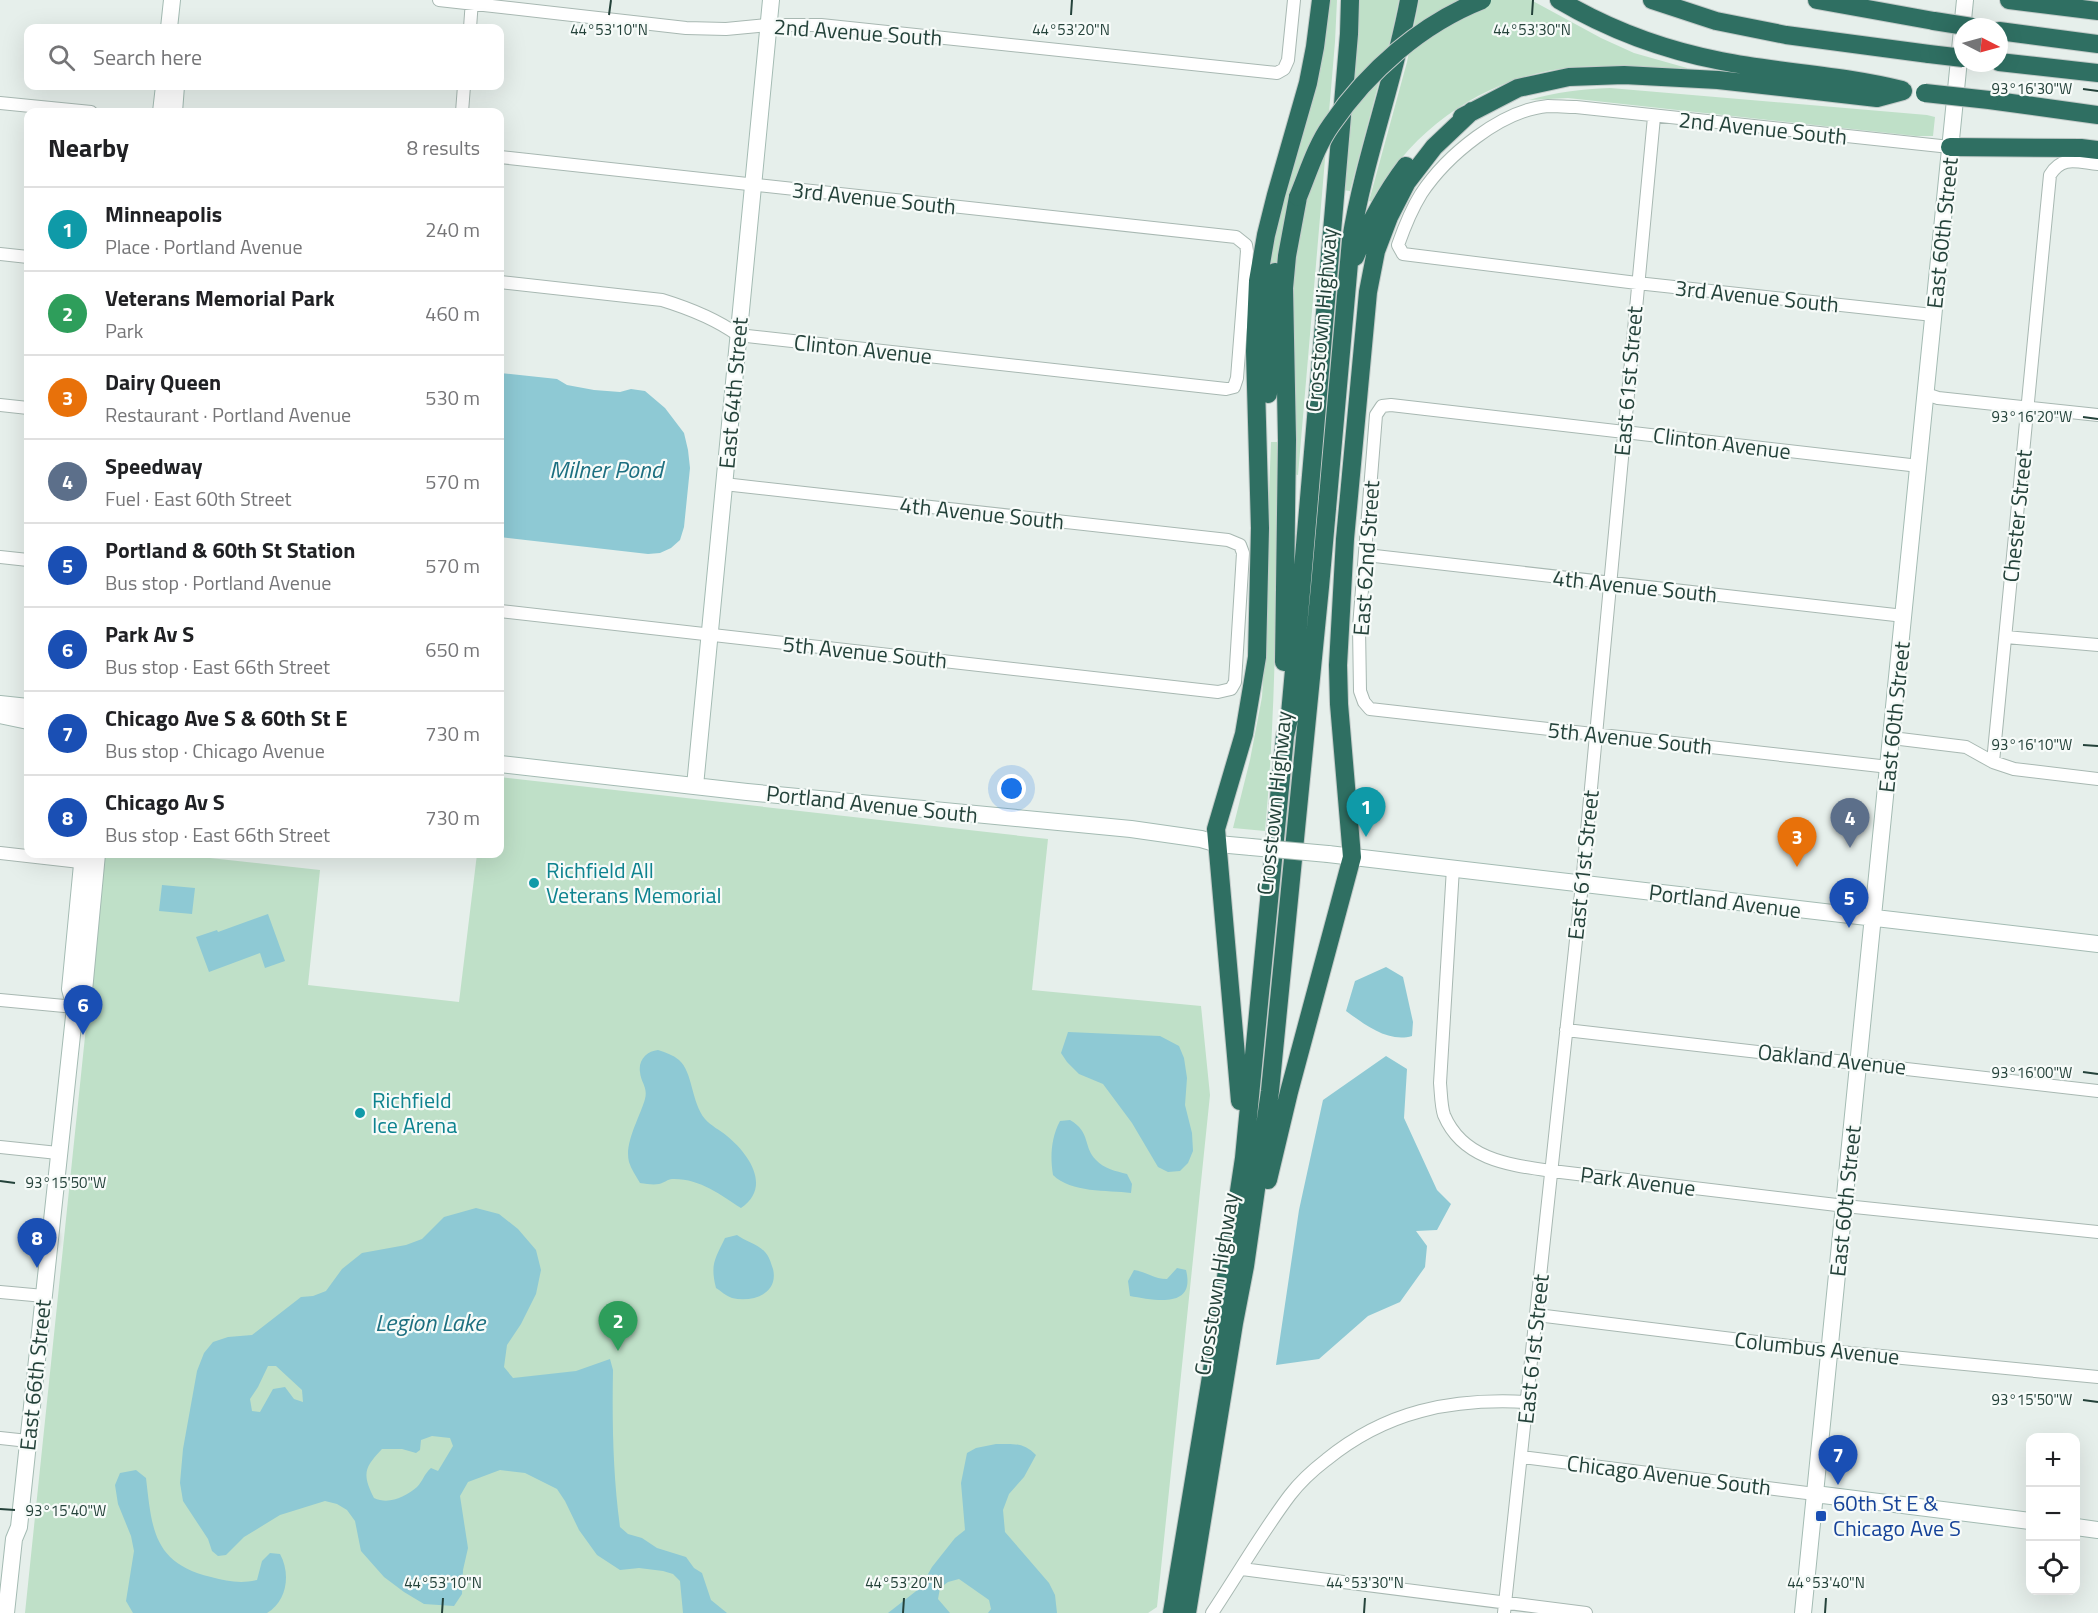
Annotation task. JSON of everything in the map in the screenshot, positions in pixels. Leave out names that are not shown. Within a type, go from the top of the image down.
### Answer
[{"type":"highway","points":[[1244,1158],[1239,1077],[1216,829],[1244,734],[1257,657],[1260,528],[1256,351],[1258,281],[1276,195],[1308,83],[1321,0]]},
{"type":"highway","name":"Crosstown Highway","points":[[1172,1613],[1244,1158],[1284,736],[1290,714],[1350,0]]},
{"type":"highway","name":"Crosstown Highway","points":[[1187,1613],[1245,1266],[1270,1091],[1351,240],[1359,196],[1403,34],[1409,0]]},
{"type":"highway","points":[[1260,528],[1263,507],[1273,281],[1289,216],[1330,126],[1366,81],[1419,34],[1457,10],[1482,0]]},
{"type":"highway","points":[[1558,0],[1587,17],[1652,43],[1720,61],[1869,82],[1903,91],[2098,115]]},
{"type":"highway","points":[[1652,0],[1716,21],[1786,35],[1954,57]]},
{"type":"highway","points":[[1817,0],[1954,24]]},
{"type":"highway","points":[[2009,0],[2098,11]]},
{"type":"highway","points":[[2008,32],[2098,44]]},
{"type":"highway","points":[[2008,63],[2098,73]]},
{"type":"highway","points":[[1349,272],[1375,212],[1408,163],[1440,132],[1472,111],[1518,88],[1569,77],[1624,75],[1718,80],[1877,98],[1903,91]]},
{"type":"highway","points":[[1245,1266],[1306,1023],[1352,857],[1339,704],[1338,664],[1345,539],[1368,292],[1376,252],[1389,217],[1407,182],[1434,147],[1472,111]]},
{"type":"highway","points":[[1950,147],[2098,150]]},
{"type":"highway","points":[[1284,736],[1282,712],[1287,440],[1284,288],[1287,256],[1298,197]]},
{"type":"street","points":[[169,24],[172,0]]},
{"type":"street","points":[[181,24],[183,0]]},
{"type":"street","name":"2nd Avenue South","points":[[439,0],[686,28],[726,29],[768,25],[821,25],[1276,73],[1284,69],[1288,60],[1294,0]]},
{"type":"street","name":"East 64th Street","points":[[695,786],[771,0]]},
{"type":"street","name":"East 60th Street","points":[[1803,1613],[1965,0]]},
{"type":"street","points":[[470,24],[472,2]]},
{"type":"street","points":[[161,108],[164,90]]},
{"type":"street","points":[[174,108],[176,90]]},
{"type":"street","points":[[462,108],[464,90]]},
{"type":"street","points":[[0,102],[55,108]]},
{"type":"street","name":"2nd Avenue South","points":[[1403,254],[1398,245],[1405,224],[1421,194],[1448,162],[1474,139],[1523,112],[1548,106],[1576,107],[1950,147]]},
{"type":"street","name":"East 61st Street","points":[[1505,1608],[1581,884],[1654,117]]},
{"type":"street","name":"3rd Avenue South","points":[[504,157],[1236,237],[1246,244],[1247,251],[1237,378],[1234,387]]},
{"type":"street","name":"Chester Street","points":[[1993,762],[2050,175],[2056,165],[2066,161],[2098,164]]},
{"type":"street","points":[[0,254],[24,257]]},
{"type":"street","name":"3rd Avenue South","points":[[1403,254],[1637,283],[1934,315]]},
{"type":"street","name":"Clinton Avenue","points":[[504,282],[662,300],[677,304],[728,327],[738,335],[1226,389],[1234,387]]},
{"type":"street","points":[[1926,394],[1938,398],[2098,415]]},
{"type":"street","points":[[0,405],[24,408]]},
{"type":"street","name":"Clinton Avenue","points":[[1382,406],[1391,405],[1919,466]]},
{"type":"street","name":"East 62nd Street","points":[[1370,709],[1360,692],[1359,627],[1376,415],[1382,406]]},
{"type":"street","name":"4th Avenue South","points":[[724,484],[1228,540],[1240,545],[1243,553],[1238,652],[1235,682],[1231,689]]},
{"type":"street","name":"4th Avenue South","points":[[1366,555],[1904,616]]},
{"type":"street","points":[[0,557],[24,560]]},
{"type":"street","name":"5th Avenue South","points":[[504,611],[1218,692],[1231,689]]},
{"type":"street","points":[[2006,637],[2098,645]]},
{"type":"street","points":[[0,704],[24,707]]},
{"type":"street","name":"5th Avenue South","points":[[1370,709],[1889,767]]},
{"type":"street","points":[[0,715],[24,720]]},
{"type":"street","points":[[1892,738],[1966,747],[1993,762],[2014,769],[2098,779]]},
{"type":"street","name":"Portland Avenue South","points":[[504,764],[695,786],[1131,829],[1202,839],[1218,844],[1352,857]]},
{"type":"street","points":[[0,853],[24,854]]},
{"type":"street","name":"Portland Avenue","points":[[1352,857],[2098,944]]},
{"type":"street","name":"East 66th Street","points":[[6,1613],[4,1585],[14,1539],[19,1527],[75,1007],[70,989],[90,858]]},
{"type":"street","name":"Park Avenue","points":[[1453,868],[1440,1083],[1444,1114],[1454,1132],[1469,1148],[1489,1159],[1551,1171],[1845,1206],[2098,1232]]},
{"type":"street","points":[[0,1000],[75,1007]]},
{"type":"street","name":"Oakland Avenue","points":[[1566,1030],[2098,1090]]},
{"type":"street","points":[[0,1147],[58,1153]]},
{"type":"street","points":[[0,1292],[44,1296]]},
{"type":"street","name":"Columbus Avenue","points":[[1537,1315],[1830,1351],[2098,1377]]},
{"type":"street","points":[[1212,1613],[1290,1494],[1338,1450],[1367,1432],[1397,1418],[1428,1408],[1482,1401],[1527,1402]]},
{"type":"street","points":[[0,1438],[28,1441]]},
{"type":"street","name":"Chicago Avenue South","points":[[1522,1457],[1815,1494]]},
{"type":"street","points":[[1815,1494],[2026,1520]]},
{"type":"street","name":"East 66th Street","points":[[16,1613],[23,1540],[19,1527]]},
{"type":"street","points":[[2080,1528],[2098,1530]]},
{"type":"street","points":[[1242,1569],[1505,1608],[1586,1613]]},
{"type":"green space","points":[[1324,0],[1337,0],[1335,42],[1298,475],[1293,474],[1290,344],[1294,269],[1269,264],[1263,277]]},
{"type":"green space","points":[[1356,0],[1399,0],[1350,191],[1343,190]]},
{"type":"green space","points":[[1419,0],[1531,0],[1634,53],[1687,68],[1686,73],[1618,67],[1577,67],[1514,80],[1485,92],[1457,108],[1432,127],[1409,149],[1389,174],[1372,202],[1369,201],[1407,62]]},
{"type":"green space","points":[[1610,88],[1927,115],[1935,117],[1933,136],[1568,98],[1529,100],[1569,91]]},
{"type":"green space","points":[[1271,442],[1278,442],[1276,588],[1272,734],[1265,831],[1233,828],[1250,760],[1262,697],[1268,590],[1267,546]]},
{"type":"green space","points":[[504,777],[1048,839],[1032,990],[1201,1006],[1210,1095],[1157,1607],[1148,1613],[25,1613],[104,858],[210,858],[320,870],[308,985],[459,1002],[477,858],[504,858]]},
{"type":"water","name":"Milner Pond","points":[[504,373],[557,379],[567,385],[594,390],[645,391],[665,408],[684,433],[688,450],[690,468],[684,527],[680,540],[671,548],[660,553],[648,554],[504,537]]},
{"type":"water","points":[[162,885],[195,888],[192,914],[159,911]]},
{"type":"water","points":[[268,914],[285,961],[265,968],[260,953],[209,972],[196,937],[217,930],[218,932]]},
{"type":"water","points":[[1386,967],[1403,977],[1413,1022],[1412,1036],[1385,1035],[1346,1011],[1355,981]]},
{"type":"water","points":[[1068,1032],[1160,1036],[1179,1046],[1184,1058],[1187,1078],[1185,1105],[1192,1133],[1193,1151],[1188,1163],[1180,1171],[1168,1172],[1158,1167],[1132,1123],[1103,1084],[1079,1074],[1067,1062],[1061,1053]]},
{"type":"water","points":[[658,1050],[674,1057],[684,1065],[700,1112],[710,1124],[735,1143],[749,1161],[754,1171],[755,1190],[750,1200],[741,1208],[709,1188],[691,1181],[672,1179],[657,1184],[640,1183],[632,1170],[628,1155],[629,1147],[646,1095],[640,1064],[647,1054]]},
{"type":"water","points":[[1386,1056],[1407,1069],[1404,1118],[1437,1190],[1451,1204],[1437,1230],[1416,1231],[1427,1246],[1425,1267],[1400,1302],[1368,1316],[1319,1359],[1276,1365],[1299,1210],[1323,1100]]},
{"type":"water","points":[[1070,1120],[1081,1129],[1089,1150],[1099,1163],[1127,1174],[1132,1184],[1131,1193],[1079,1188],[1053,1175],[1052,1154],[1055,1134],[1060,1121]]},
{"type":"water","name":"Legion Lake","points":[[476,1208],[499,1214],[518,1229],[536,1250],[541,1270],[536,1294],[507,1345],[504,1367],[513,1378],[576,1371],[610,1359],[613,1370],[614,1449],[620,1527],[628,1534],[642,1538],[657,1548],[686,1557],[694,1568],[702,1573],[711,1600],[727,1613],[683,1613],[680,1581],[673,1574],[639,1568],[620,1570],[597,1555],[579,1530],[557,1489],[525,1473],[500,1470],[468,1482],[460,1496],[468,1548],[463,1570],[462,1594],[454,1606],[424,1604],[384,1577],[361,1551],[355,1521],[347,1510],[325,1501],[280,1515],[244,1537],[226,1555],[218,1556],[212,1551],[208,1539],[183,1501],[180,1483],[183,1449],[197,1371],[204,1353],[213,1342],[228,1337],[252,1335],[301,1297],[313,1296],[326,1291],[342,1269],[362,1253],[406,1245],[422,1239],[444,1217]],"holes":[[[268,1366],[276,1366],[302,1390],[303,1402],[294,1399],[285,1387],[273,1389],[260,1412],[252,1411],[250,1399]],[[432,1436],[450,1438],[453,1446],[438,1471],[431,1468],[417,1487],[402,1497],[385,1501],[374,1498],[368,1483],[367,1472],[371,1461],[382,1449],[402,1449],[416,1453],[420,1450],[421,1440]]]},
{"type":"water","points":[[737,1235],[762,1249],[768,1256],[773,1269],[772,1285],[762,1295],[755,1298],[732,1298],[716,1288],[713,1273],[716,1257],[725,1238]]},
{"type":"water","points":[[1177,1268],[1186,1270],[1187,1283],[1185,1292],[1179,1297],[1161,1300],[1130,1296],[1128,1281],[1134,1270],[1167,1279]]},
{"type":"water","points":[[996,1444],[1022,1446],[1036,1455],[1024,1477],[1009,1494],[1003,1510],[1005,1532],[1049,1583],[1055,1595],[1057,1613],[988,1613],[991,1609],[989,1600],[959,1579],[948,1582],[940,1588],[938,1599],[950,1613],[888,1613],[920,1588],[932,1567],[955,1538],[965,1530],[961,1483],[967,1453],[976,1448]]},
{"type":"water","points":[[136,1470],[146,1478],[154,1528],[159,1541],[177,1563],[211,1577],[245,1582],[257,1580],[262,1561],[270,1553],[280,1554],[286,1578],[283,1594],[274,1608],[267,1613],[133,1613],[126,1601],[134,1551],[131,1536],[118,1504],[115,1485],[120,1473]]},
{"type":"place","name":"Minneapolis","points":[[1366,837]]},
{"type":"place","name":"Speedway","points":[[1850,848]]},
{"type":"place","name":"Dairy Queen","points":[[1797,867]]},
{"type":"place","name":"Richfield All Veterans Memorial","points":[[534,883]]},
{"type":"place","name":"Portland & 60th St Station","points":[[1849,928]]},
{"type":"place","name":"Park Av S","points":[[83,1035]]},
{"type":"place","name":"Richfield Ice Arena","points":[[360,1113]]},
{"type":"place","name":"Chicago Av S","points":[[37,1268]]},
{"type":"place","name":"Veterans Memorial Park","points":[[618,1351]]},
{"type":"place","name":"Chicago Ave S & 60th St E","points":[[1838,1485]]},
{"type":"place","name":"60th St E & Chicago Ave S","points":[[1821,1516]]}]
